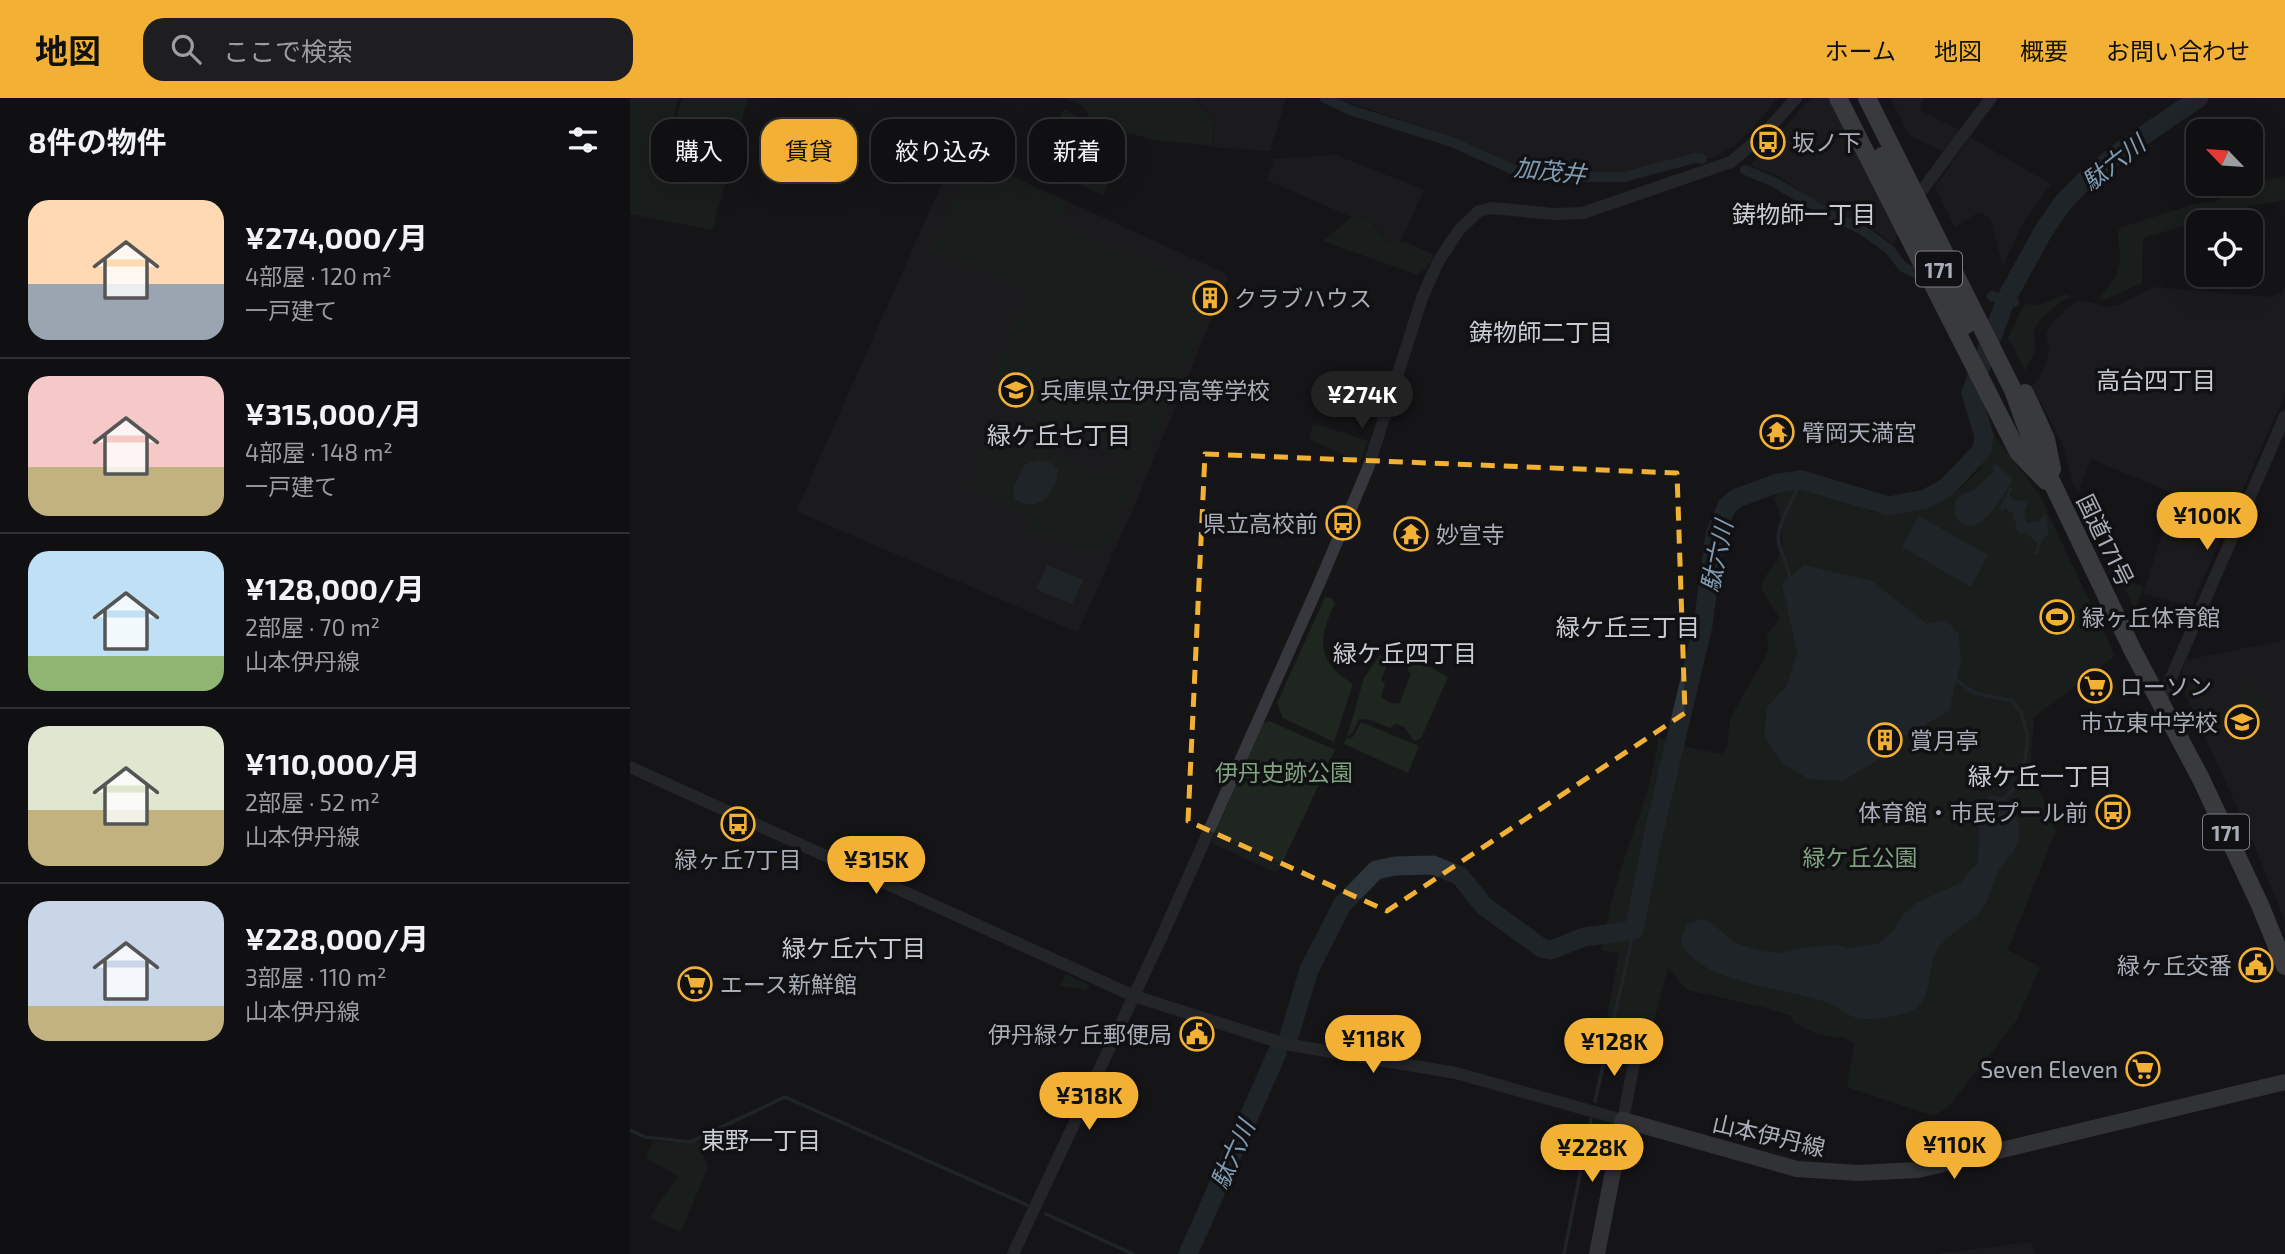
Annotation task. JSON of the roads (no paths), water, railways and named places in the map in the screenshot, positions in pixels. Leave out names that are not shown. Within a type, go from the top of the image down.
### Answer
[{"type":"highway","name":"171","points":[[1838,98],[2018,452],[2056,492]]},
{"type":"highway","name":"国道171号","points":[[1853,98],[2001,397],[2030,438]]},
{"type":"highway","name":"国道171号","points":[[1867,98],[2013,390],[2030,438],[2133,651],[2213,804],[2285,966]]},
{"type":"highway","name":"171","points":[[1880,98],[2046,439],[2056,492]]},
{"type":"main road","name":"山本伊丹線","points":[[1623,1120],[1797,1169],[1858,1173],[1918,1170],[2285,1082]]},
{"type":"main road","points":[[1597,1254],[1623,1120]]},
{"type":"street","points":[[1013,1254],[1134,996],[1319,584],[1368,468],[1426,288],[1438,262],[1459,230],[1479,211],[1503,209],[1553,214],[1583,213],[1731,162],[1764,134],[1796,98]]},
{"type":"street","points":[[1923,189],[1991,98]]},
{"type":"street","points":[[2161,701],[2285,416]]},
{"type":"street","points":[[630,767],[1134,996],[1285,1044],[1456,1073],[1623,1120],[1638,1042]]},
{"type":"waterway","name":"加茂井","points":[[1325,98],[1350,110],[1452,142],[1516,171],[1558,177],[1624,177],[1695,158],[1702,159]]},
{"type":"waterway","name":"駄六川","points":[[1289,1036],[1309,970],[1342,905],[1376,870],[1395,866],[1433,865],[1460,876],[1484,906],[1542,948],[1551,950],[1584,937],[1634,930],[1655,827],[1703,625],[1715,534],[1727,506],[1737,498],[1778,483],[1802,480],[1889,506],[1925,499],[1947,487],[1982,450],[1984,436],[1971,393],[2006,299],[2044,230],[2062,204],[2085,180],[2122,150],[2199,98]]},
{"type":"waterway","name":"加茂井","points":[[1745,170],[1774,182],[1861,229],[1889,249],[1903,267],[1919,275]]},
{"type":"waterway","name":"加茂井","points":[[1992,296],[2014,302]]},
{"type":"waterway","points":[[1790,577],[1778,537],[1782,521],[1802,480]]},
{"type":"waterway","points":[[1957,681],[1975,693],[2012,701],[2021,712],[2028,738],[2022,780],[2005,798]]},
{"type":"waterway","points":[[1595,1101],[1634,930]]},
{"type":"waterway","name":"駄六川","points":[[1188,1254],[1277,1053]]},
{"type":"waterway","points":[[630,1130],[645,1137],[690,1142],[785,1097],[1027,1205]]},
{"type":"waterway","points":[[1564,1254],[1591,1119]]},
{"type":"waterway","points":[[1046,1214],[1133,1254]]},
{"type":"place","name":"坂ノ下","points":[[1768,142]]},
{"type":"place","name":"クラブハウス","points":[[1210,298]]},
{"type":"place","name":"兵庫県立伊丹高等学校","points":[[1016,390]]},
{"type":"place","name":"臂岡天満宮","points":[[1777,432]]},
{"type":"place","name":"県立高校前","points":[[1343,523]]},
{"type":"place","name":"妙宣寺","points":[[1411,534]]},
{"type":"place","name":"緑ヶ丘体育館","points":[[2057,617]]},
{"type":"place","name":"ローソン","points":[[2095,686]]},
{"type":"place","name":"市立東中学校","points":[[2242,722]]},
{"type":"place","name":"賞月亭","points":[[1885,740]]},
{"type":"place","name":"体育館・市民プール前","points":[[2113,812]]},
{"type":"place","name":"緑ヶ丘7丁目","points":[[738,824]]},
{"type":"place","name":"緑ヶ丘交番","points":[[2256,965]]},
{"type":"place","name":"エース新鮮館","points":[[695,984]]},
{"type":"place","name":"伊丹緑ケ丘郵便局","points":[[1197,1034]]},
{"type":"place","name":"Seven Eleven","points":[[2143,1069]]},
{"type":"district","name":"鋳物師一丁目","points":[[1804,213]]},
{"type":"district","name":"鋳物師二丁目","points":[[1541,331]]},
{"type":"district","name":"高台四丁目","points":[[2156,379]]},
{"type":"district","name":"緑ケ丘七丁目","points":[[1059,434]]},
{"type":"district","name":"緑ケ丘三丁目","points":[[1628,626]]},
{"type":"district","name":"緑ケ丘四丁目","points":[[1405,652]]},
{"type":"district","name":"緑ケ丘一丁目","points":[[2040,775]]},
{"type":"district","name":"緑ケ丘六丁目","points":[[854,947]]},
{"type":"district","name":"東野一丁目","points":[[761,1139]]},
{"type":"park label","name":"伊丹史跡公園","points":[[1284,772]]},
{"type":"park label","name":"緑ケ丘公園","points":[[1860,857]]}]
